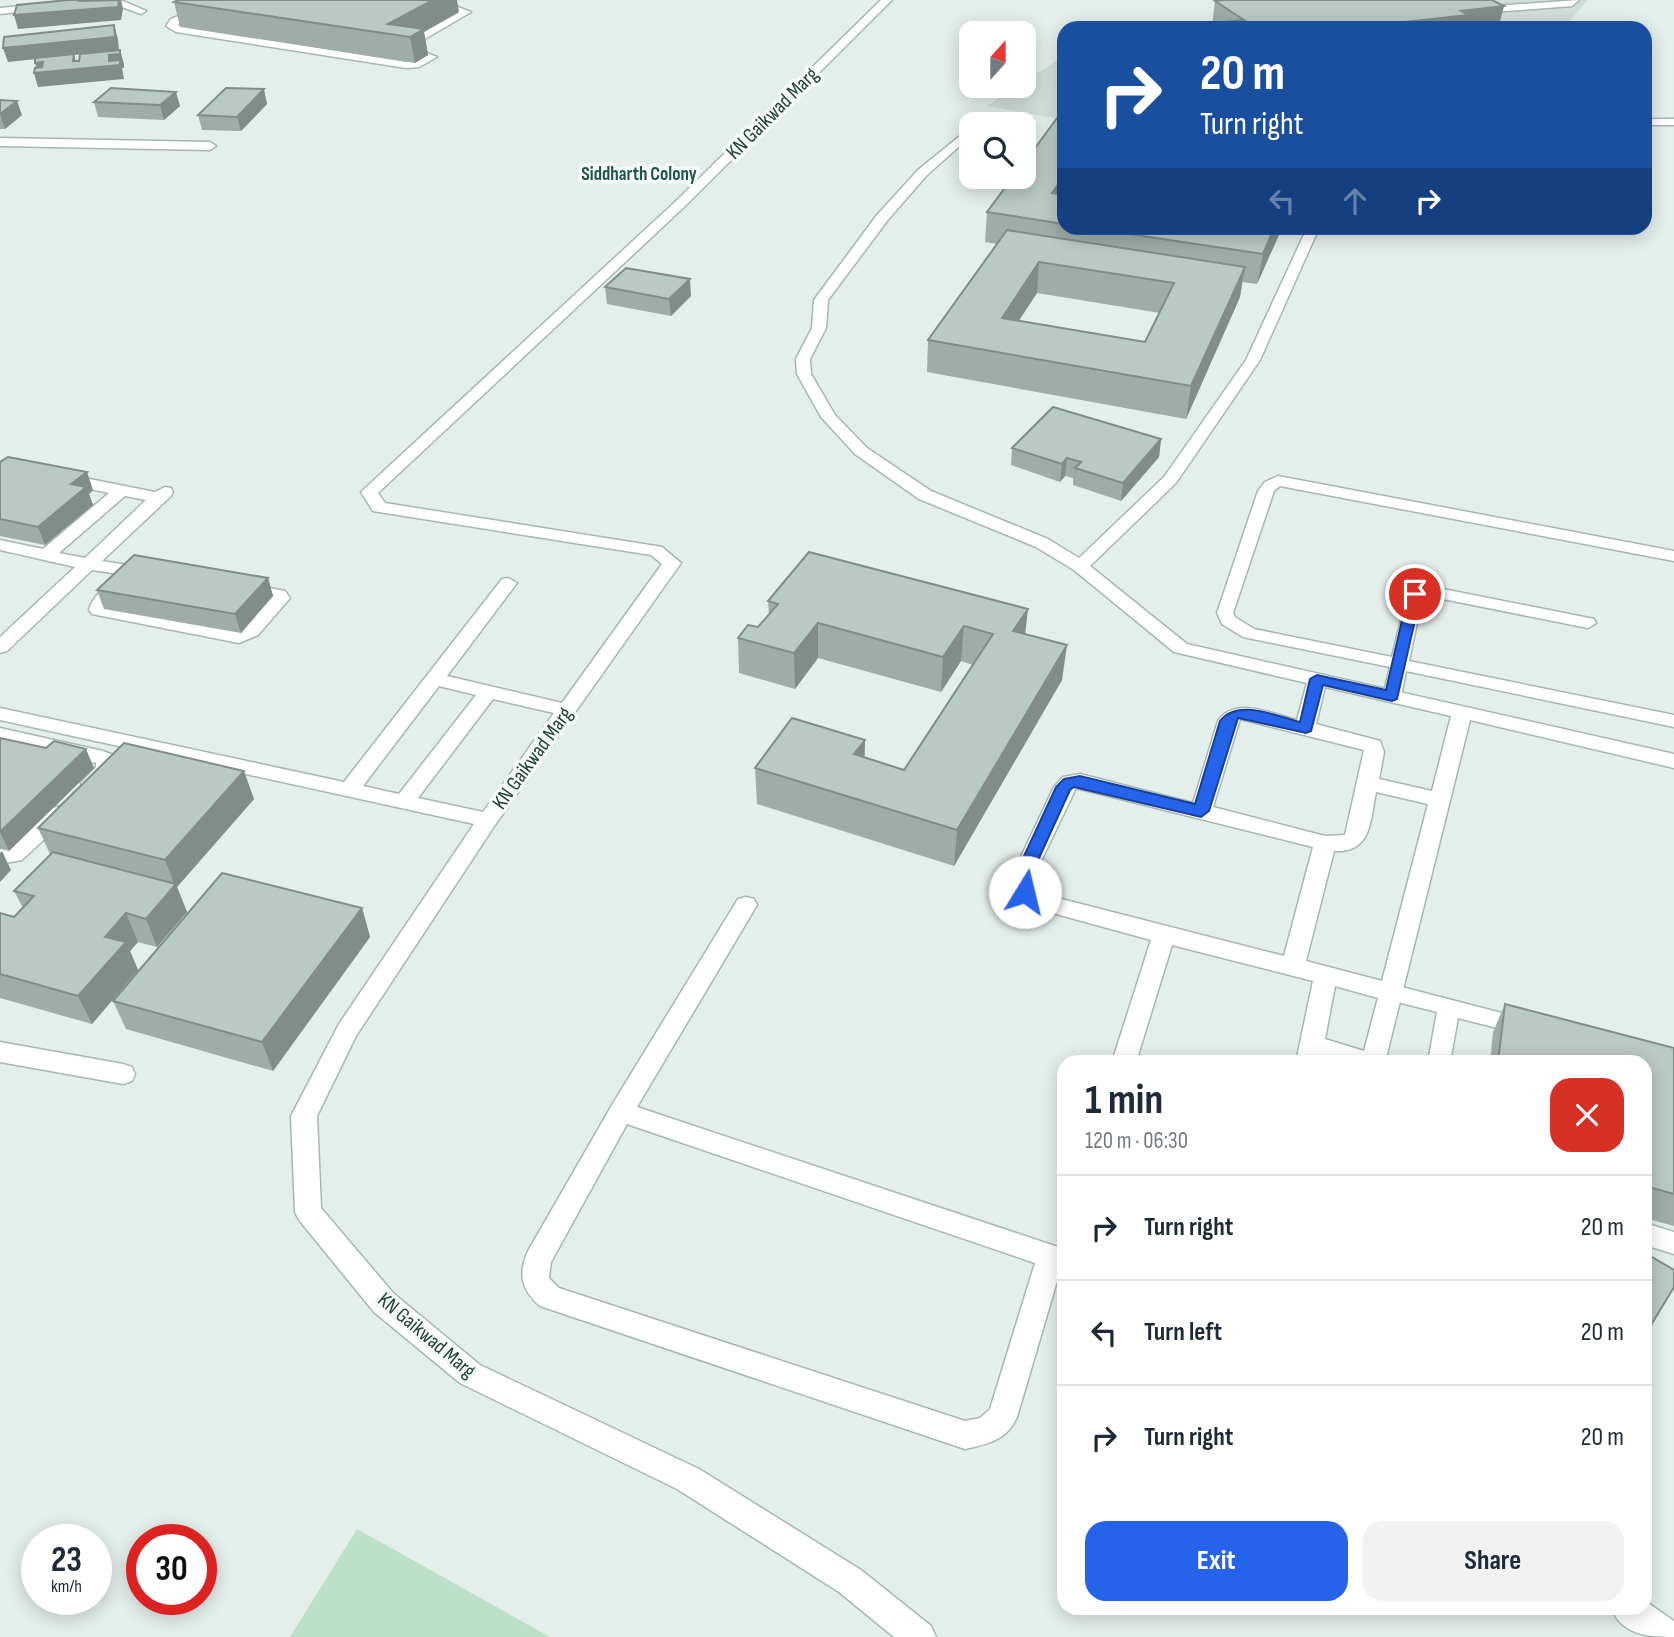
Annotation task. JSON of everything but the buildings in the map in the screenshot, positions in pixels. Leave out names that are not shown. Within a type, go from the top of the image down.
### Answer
[{"type":"street","points":[[204,0],[200,11],[175,21],[171,26],[176,29],[415,65],[432,57],[405,48],[406,45],[466,12],[430,0]]},
{"type":"street","name":"KN Gaikwad Marg","points":[[887,0],[679,205],[369,492],[379,508],[656,551],[672,563],[488,820],[346,1031],[304,1116],[308,1212],[384,1303],[470,1374],[688,1479],[850,1581],[920,1637]]},
{"type":"street","points":[[77,4],[123,4],[141,11]]},
{"type":"street","points":[[0,11],[54,6]]},
{"type":"street","points":[[1652,122],[1674,121]]},
{"type":"street","points":[[959,141],[922,173],[866,237],[821,300],[818,328],[803,359],[804,374],[829,417],[860,451],[925,495],[1031,538],[1080,566],[1181,648],[1674,761]]},
{"type":"street","points":[[0,142],[210,146]]},
{"type":"street","points":[[1080,566],[1170,480],[1253,360],[1310,235]]},
{"type":"street","points":[[0,648],[162,495],[48,476]]},
{"type":"street","points":[[46,555],[122,490]]},
{"type":"street","points":[[0,545],[88,564],[160,575]]},
{"type":"street","points":[[133,571],[98,610],[239,637],[251,631],[281,598],[269,592],[228,585]]},
{"type":"street","points":[[349,790],[508,583]]},
{"type":"street","points":[[433,679],[566,710]]},
{"type":"street","points":[[1306,728],[1317,679]]},
{"type":"street","points":[[405,801],[488,692]]},
{"type":"street","points":[[1201,811],[1228,721],[1233,715],[1240,713],[1362,741],[1373,746],[1353,840],[1344,844],[1325,843],[1080,781],[1070,782],[1064,787],[1020,882],[1025,892],[1035,900],[1390,992]]},
{"type":"street","points":[[1373,1055],[1462,713]]},
{"type":"street","points":[[0,714],[488,820]]},
{"type":"street","points":[[0,734],[96,755],[106,760],[106,769],[24,848],[14,855],[0,856]]},
{"type":"street","points":[[1367,783],[1439,800]]},
{"type":"street","points":[[1293,967],[1325,843]]},
{"type":"street","points":[[621,1112],[1057,1259],[1002,1418],[988,1430],[965,1435],[550,1297],[537,1287],[533,1276],[538,1259],[621,1112],[746,905]]},
{"type":"street","points":[[1127,1055],[1164,935]]},
{"type":"street","points":[[1310,1053],[1326,975]]},
{"type":"street","points":[[0,1052],[123,1074]]},
{"type":"street","points":[[1637,1615],[1670,1637]]},
{"type":"lane","points":[[1480,10],[1572,3],[1575,0]]},
{"type":"lane","points":[[1674,556],[1289,481],[1270,485],[1225,613],[1228,620],[1250,633],[1674,722]]},
{"type":"lane","points":[[1392,696],[1411,602],[1415,594],[1423,592],[1588,623]]},
{"type":"lane","points":[[1390,992],[1542,1031]]},
{"type":"lane","points":[[1440,1055],[1449,1007]]},
{"type":"lane","points":[[1652,1236],[1674,1243]]},
{"type":"shaded area","points":[[1403,0],[1588,0],[1569,21],[1236,21]]},
{"type":"shaded area","points":[[1057,61],[1057,119],[1036,115],[1036,112],[987,106],[999,98],[1036,98],[1036,74]]},
{"type":"green space","points":[[357,1529],[550,1637],[290,1637]]},
{"type":"district","name":"Siddharth Colony","points":[[639,173]]},
{"type":"route","points":[[1025,892],[1020,882],[1064,787],[1070,782],[1080,781],[1201,811],[1228,721],[1233,715],[1240,713],[1306,728],[1317,679],[1392,696],[1411,602],[1415,594]]}]
